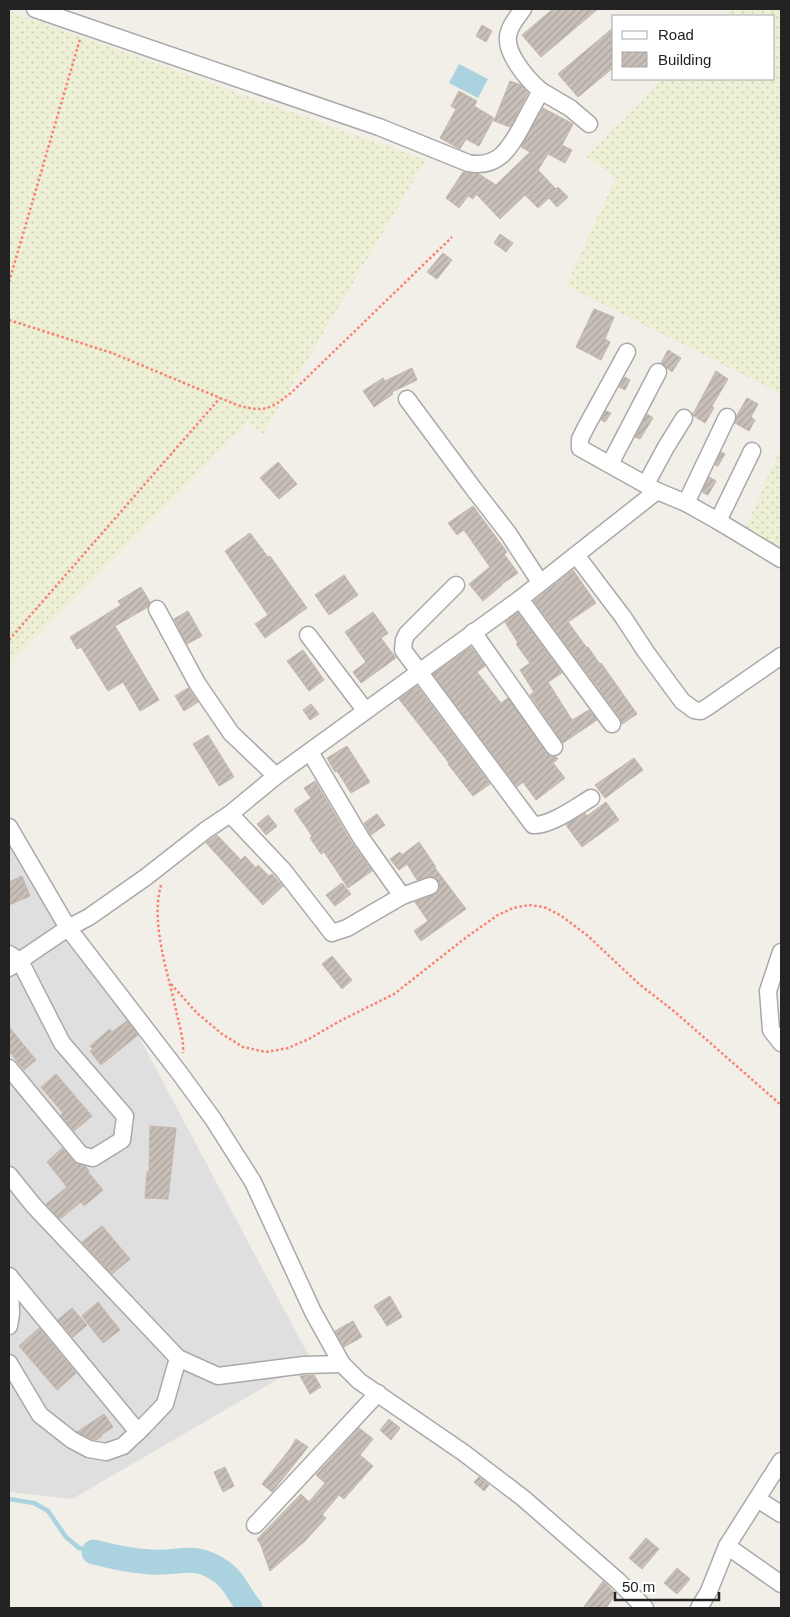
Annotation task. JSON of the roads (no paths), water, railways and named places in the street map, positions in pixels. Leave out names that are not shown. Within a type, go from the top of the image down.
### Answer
[{"type":"street","points":[[35,9],[379,127],[477,165],[495,160],[506,150],[542,91]]},
{"type":"street","points":[[523,9],[508,33],[510,50],[516,62],[532,83],[570,108],[589,124]]},
{"type":"street","points":[[627,352],[586,427],[579,444],[580,448],[651,488],[686,503],[781,559]]},
{"type":"street","points":[[610,464],[658,372]]},
{"type":"street","points":[[407,398],[508,533],[540,582]]},
{"type":"street","points":[[686,503],[727,416]]},
{"type":"street","points":[[9,1068],[81,1155],[93,1158],[122,1140],[125,1116],[62,1043],[13,961],[89,917],[230,814],[276,776],[365,710],[419,673],[576,555],[651,488],[666,447],[684,418]]},
{"type":"street","points":[[718,521],[752,451]]},
{"type":"street","points":[[576,555],[623,617],[670,686],[682,701],[694,710],[701,711],[781,656]]},
{"type":"street","points":[[456,585],[407,634],[403,650],[533,825],[547,822],[591,798]]},
{"type":"street","points":[[520,598],[612,724]]},
{"type":"street","points":[[158,609],[197,683],[231,733],[276,776]]},
{"type":"street","points":[[473,632],[554,747]]},
{"type":"street","points":[[308,635],[365,710]]},
{"type":"street","points":[[310,752],[361,838],[402,896]]},
{"type":"street","points":[[230,814],[283,870],[332,933],[347,928],[402,896],[430,886]]},
{"type":"street","points":[[9,827],[68,928],[213,1119],[253,1182],[314,1312],[342,1364],[359,1381],[464,1453],[523,1498],[617,1580],[645,1608]]},
{"type":"street","points":[[781,952],[768,991],[771,1030],[781,1043]]},
{"type":"street","points":[[9,1175],[34,1206],[178,1358],[218,1376],[304,1365],[342,1364]]},
{"type":"street","points":[[9,1277],[138,1432]]},
{"type":"street","points":[[9,1277],[11,1298],[9,1326]]},
{"type":"street","points":[[9,1363],[40,1415],[72,1440],[88,1449],[106,1452],[123,1446],[165,1404],[178,1358]]},
{"type":"street","points":[[255,1525],[378,1393]]},
{"type":"street","points":[[699,1608],[709,1590],[727,1546],[781,1461]]},
{"type":"street","points":[[757,1499],[781,1514]]},
{"type":"street","points":[[727,1546],[781,1584]]},
{"type":"water","points":[[459,64],[488,79],[478,98],[449,83]]},
{"type":"waterway","points":[[9,1499],[34,1503],[48,1511],[66,1537],[79,1548],[94,1552]]},
{"type":"waterway","points":[[94,1552],[144,1561],[187,1560],[203,1562],[227,1576],[250,1608]]}]
